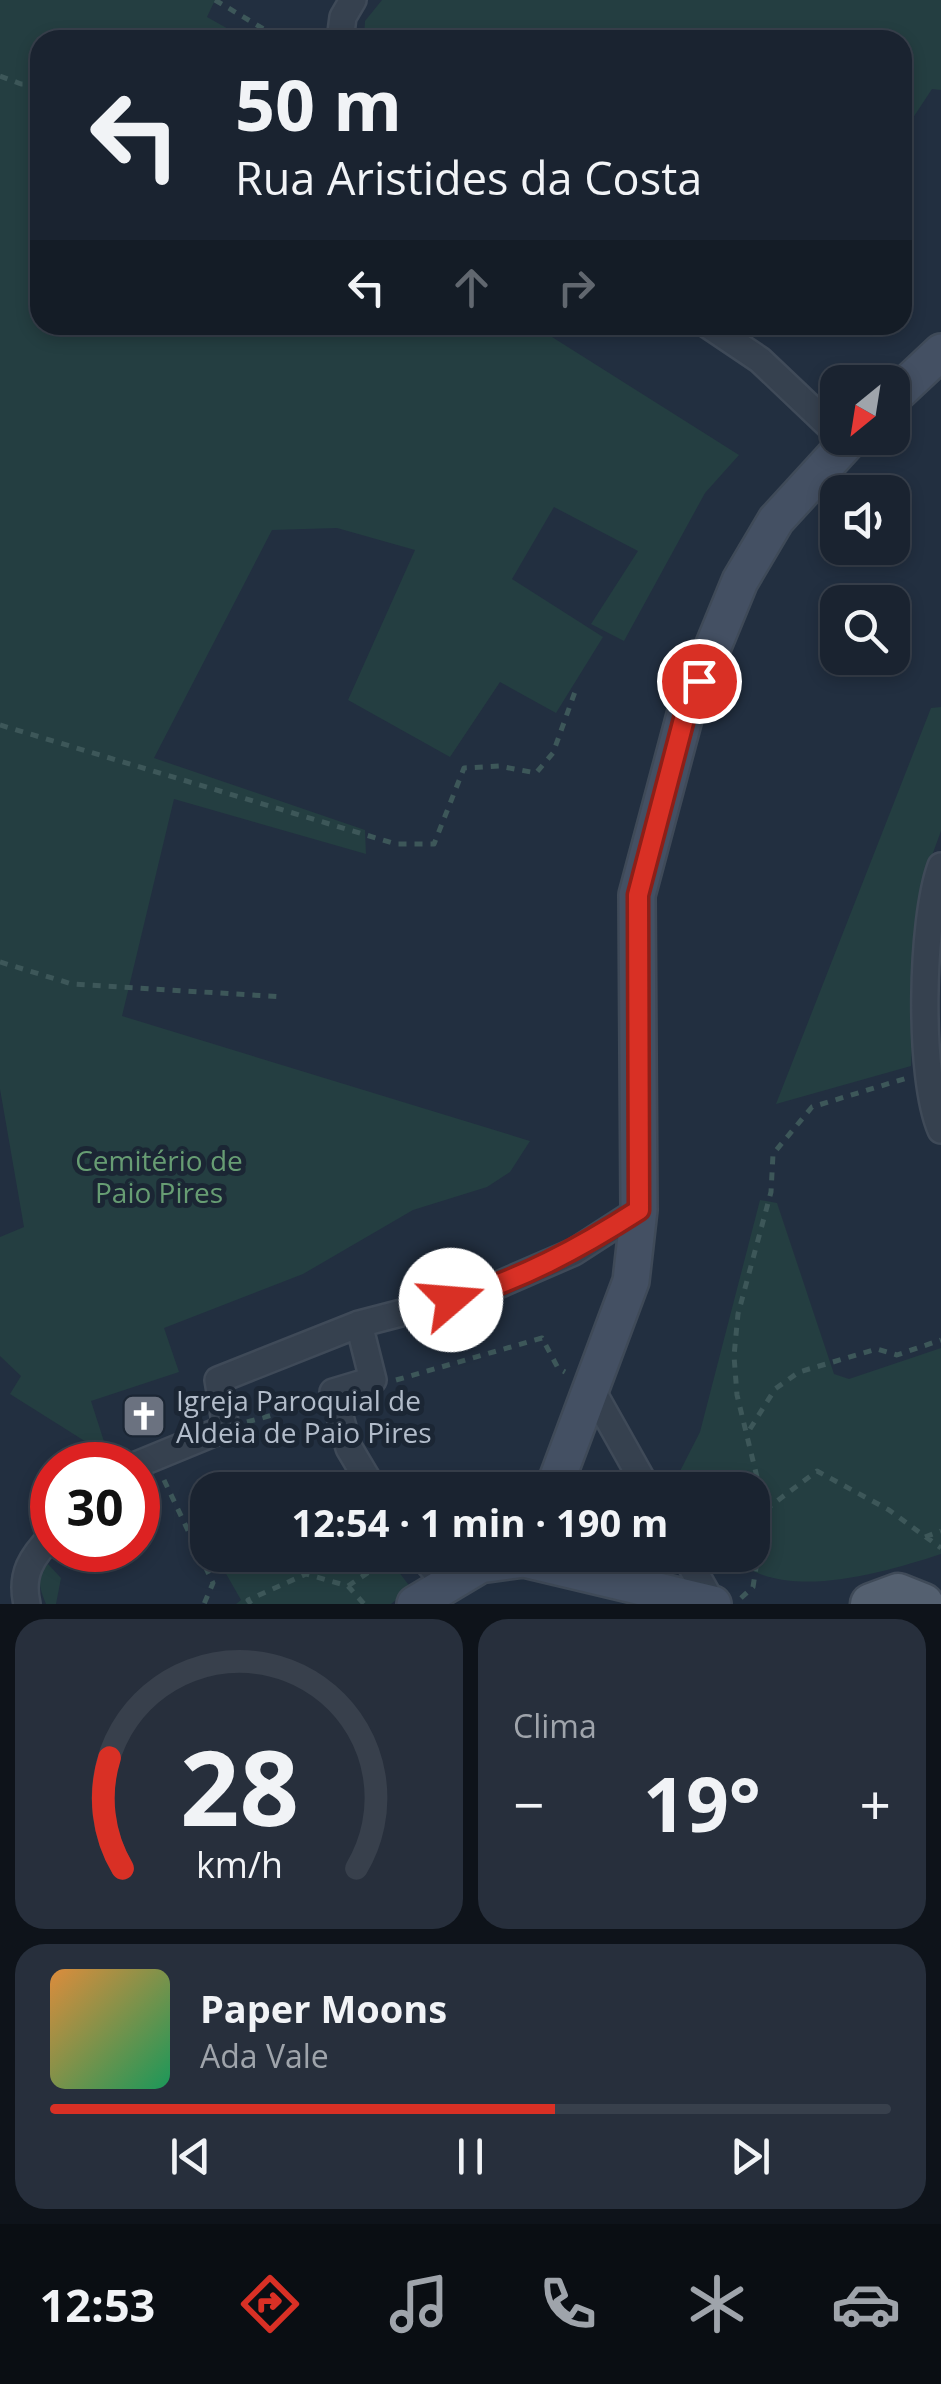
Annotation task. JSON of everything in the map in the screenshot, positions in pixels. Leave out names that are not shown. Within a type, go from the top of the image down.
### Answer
[{"type":"street","points":[[341,30],[343,16],[353,0]]},
{"type":"street","points":[[723,335],[760,360],[820,416]]},
{"type":"street","points":[[910,381],[941,352]]},
{"type":"street","points":[[560,1472],[598,1379],[631,1281],[639,1210],[638,895],[685,715],[740,581],[776,520],[830,455]]},
{"type":"street","points":[[941,866],[930,895],[934,972],[932,1106],[941,1130]]},
{"type":"street","points":[[160,1455],[226,1428],[218,1380],[359,1324],[482,1292],[574,1252],[639,1210]]},
{"type":"street","points":[[359,1324],[373,1380],[333,1392],[348,1448],[363,1472]]},
{"type":"street","points":[[598,1379],[640,1472]]},
{"type":"street","points":[[27,1604],[24,1580],[30,1561]]},
{"type":"street","points":[[436,1572],[446,1583]]},
{"type":"street","points":[[415,1604],[467,1572]]},
{"type":"street","points":[[589,1572],[720,1603]]},
{"type":"street","points":[[697,1572],[720,1603]]},
{"type":"path","points":[[215,0],[265,30]]},
{"type":"path","points":[[0,76],[30,84]]},
{"type":"path","points":[[0,725],[396,844],[434,844],[464,768],[499,766],[536,773],[553,753],[576,689]]},
{"type":"path","points":[[0,962],[72,984],[284,998]]},
{"type":"path","points":[[757,1472],[737,1395],[734,1356],[738,1314],[771,1192],[772,1154],[812,1107],[880,1083],[933,1055]]},
{"type":"path","points":[[373,1380],[393,1381],[542,1338],[558,1368],[575,1377],[584,1357],[598,1379]]},
{"type":"path","points":[[749,1432],[774,1389],[799,1372],[877,1350],[898,1355],[941,1340]]},
{"type":"path","points":[[226,1428],[317,1403],[333,1392]]},
{"type":"path","points":[[770,1506],[817,1472],[889,1510],[941,1548]]},
{"type":"path","points":[[160,1488],[213,1582],[204,1604]]},
{"type":"path","points":[[924,1538],[941,1531]]},
{"type":"path","points":[[348,1586],[369,1572]]},
{"type":"path","points":[[720,1603],[752,1587],[755,1572]]},
{"type":"path","points":[[250,1604],[248,1600],[306,1574],[348,1586],[364,1604]]},
{"type":"green space","name":"Cemitério de Paio Pires","points":[[0,0],[215,0],[207,17],[230,30],[30,30],[30,335],[549,335],[739,455],[705,493],[624,641],[591,624],[638,551],[554,507],[512,579],[603,637],[556,713],[500,682],[450,757],[348,700],[415,550],[337,528],[272,530],[154,758],[365,830],[366,854],[174,799],[122,1016],[530,1141],[510,1172],[487,1187],[413,1210],[303,1274],[164,1328],[179,1372],[91,1401],[104,1442],[86,1442],[10,1394],[21,1376],[0,1356],[0,1237],[24,1227],[0,1089]]},
{"type":"green space","points":[[382,0],[941,0],[941,90],[932,89],[912,119],[912,30],[365,30],[365,21]]},
{"type":"green space","points":[[941,707],[941,831],[920,888],[911,1066],[776,1104],[931,708]]},
{"type":"green space","points":[[760,1200],[777,1203],[834,1374],[849,1379],[941,1348],[941,1554],[830,1580],[802,1581],[757,1572],[770,1572],[770,1472],[680,1472],[700,1432]]},
{"type":"green space","points":[[55,1572],[61,1578],[56,1604],[46,1604],[41,1574]]},
{"type":"green space","points":[[225,1572],[399,1572],[411,1588],[391,1604],[236,1604],[241,1600]]},
{"type":"place","name":"Igreja Paroquial de Aldeia de Paio Pires","points":[[144,1416]]},
{"type":"route","points":[[451,1300],[482,1292],[574,1252],[639,1210],[638,895],[685,715],[699,681]]}]
